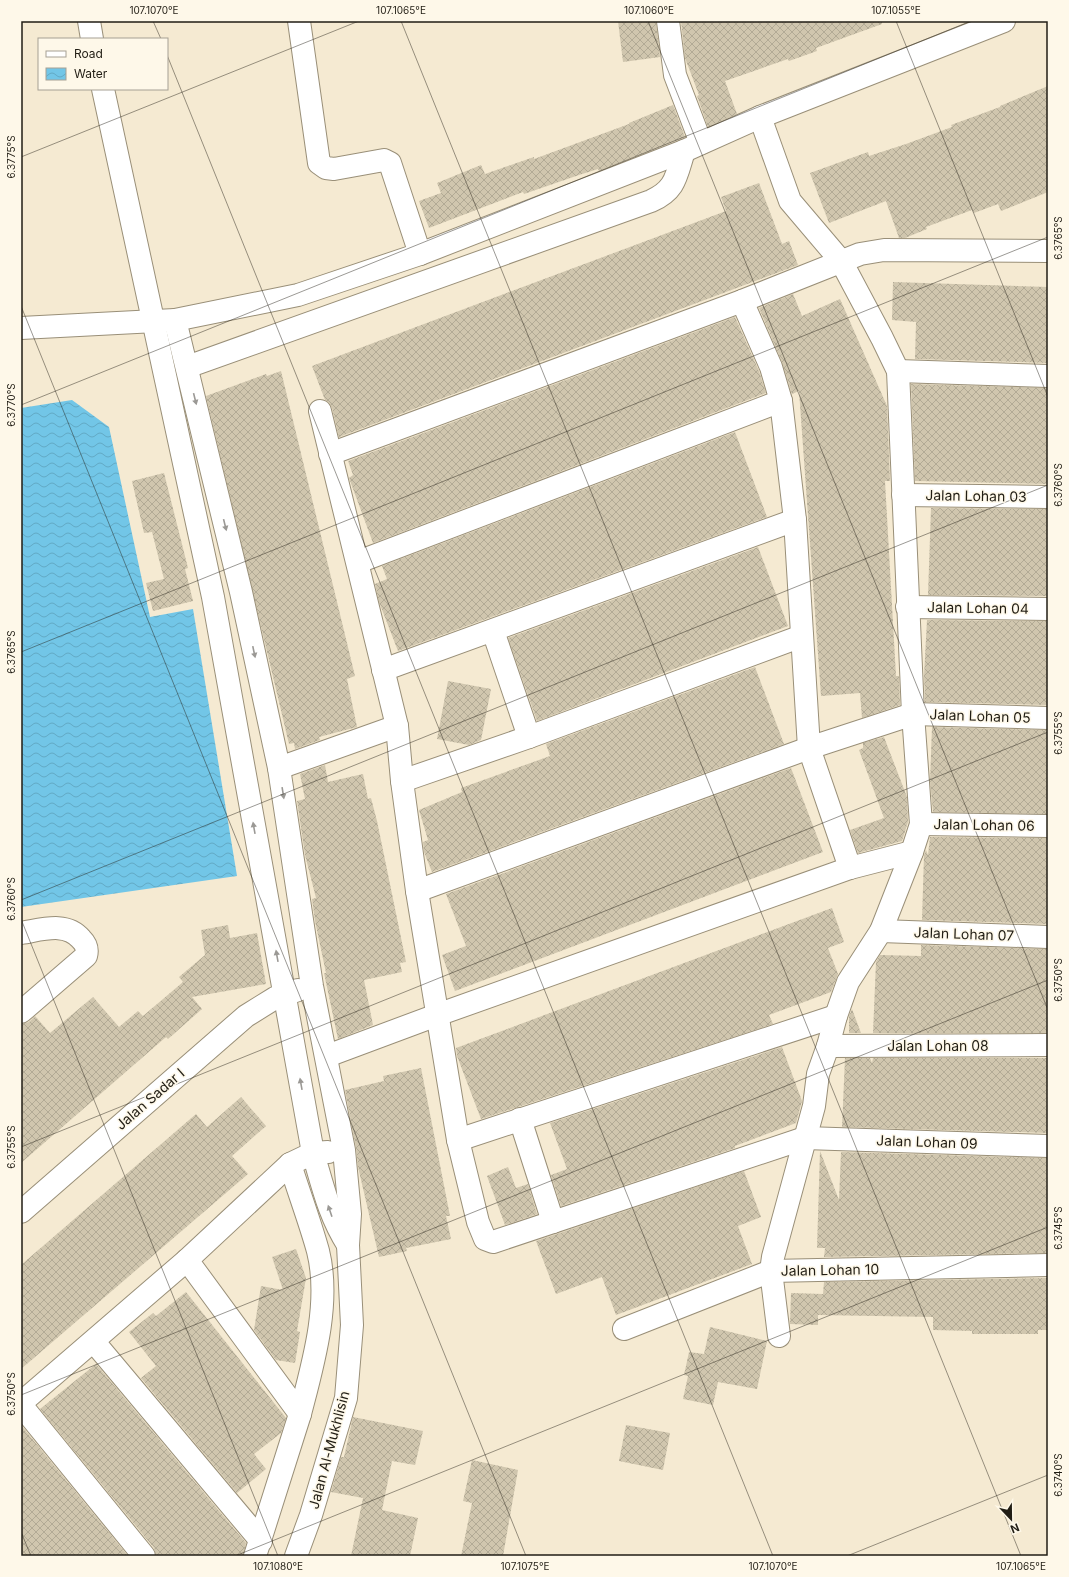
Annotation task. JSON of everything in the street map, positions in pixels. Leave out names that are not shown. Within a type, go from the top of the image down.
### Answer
[{"type":"street","points":[[89,21],[92,38]]},
{"type":"street","points":[[299,21],[319,163],[326,168],[334,168],[388,161],[393,168],[420,254]]},
{"type":"street","points":[[187,367],[662,196],[675,182],[692,147],[675,75],[668,21]]},
{"type":"street","points":[[21,328],[175,320],[298,295],[420,254],[692,147],[760,117],[1004,21]]},
{"type":"street","points":[[103,90],[213,597],[313,1154],[329,1210],[335,1225],[348,1245]]},
{"type":"street","points":[[760,117],[790,200],[842,261],[898,371],[912,714],[921,824],[912,852],[880,931],[848,982],[818,1074],[814,1106],[773,1257],[771,1271],[779,1336]]},
{"type":"street","points":[[330,454],[742,301],[860,254],[884,250],[1048,251]]},
{"type":"street","points":[[742,301],[770,367],[781,401],[795,520],[809,748],[850,868]]},
{"type":"street","name":"Jalan Al-Mukhlisin","points":[[175,320],[241,592],[279,768],[312,986],[327,1056],[344,1150],[350,1214],[348,1245],[352,1325],[346,1398],[311,1515],[296,1556]]},
{"type":"street","points":[[898,371],[1048,376]]},
{"type":"street","points":[[358,562],[781,401]]},
{"type":"street","points":[[320,410],[397,726],[402,781],[417,891],[437,1015],[458,1140],[481,1233],[485,1239],[493,1242],[805,1138]]},
{"type":"street","name":"Jalan Lohan 03","points":[[903,495],[1048,497]]},
{"type":"street","points":[[383,670],[795,520]]},
{"type":"street","points":[[213,597],[241,592]]},
{"type":"street","name":"Jalan Lohan 04","points":[[908,607],[1048,609]]},
{"type":"street","points":[[493,631],[529,737]]},
{"type":"street","points":[[402,781],[529,737],[802,636]]},
{"type":"street","name":"Jalan Lohan 05","points":[[417,891],[809,748],[912,714],[1048,718]]},
{"type":"street","points":[[279,768],[397,726]]},
{"type":"street","name":"Jalan Lohan 06","points":[[921,824],[1048,826]]},
{"type":"street","points":[[327,1056],[437,1015],[850,868],[912,852]]},
{"type":"street","points":[[21,933],[54,928],[67,929],[78,935],[86,946],[87,951],[86,956],[21,1012]]},
{"type":"street","name":"Jalan Lohan 07","points":[[880,931],[1048,937]]},
{"type":"street","name":"Jalan Sadar I","points":[[21,1212],[224,1035],[261,1006],[284,994],[312,986]]},
{"type":"street","points":[[458,1140],[836,1016]]},
{"type":"street","name":"Jalan Lohan 08","points":[[828,1046],[1048,1045]]},
{"type":"street","points":[[520,1119],[553,1222]]},
{"type":"street","name":"Jalan Lohan 09","points":[[805,1138],[1048,1146]]},
{"type":"street","points":[[144,1556],[21,1404],[94,1342],[186,1260],[290,1164],[313,1154],[344,1150]]},
{"type":"street","points":[[258,1549],[300,1414],[318,1338],[322,1281],[318,1252],[290,1164]]},
{"type":"street","points":[[186,1260],[300,1414]]},
{"type":"street","name":"Jalan Lohan 10","points":[[624,1329],[771,1271],[1048,1265]]},
{"type":"street","points":[[94,1342],[258,1549]]},
{"type":"water","points":[[72,400],[109,427],[150,617],[193,609],[237,876],[21,907],[21,408]]},
{"type":"building","points":[[618,21],[656,21],[660,57],[623,62]]},
{"type":"building","points":[[681,21],[882,21],[882,24],[816,48],[817,51],[789,61],[788,59],[725,81],[737,114],[708,127],[697,96],[699,95],[685,58]]},
{"type":"building","points":[[1048,86],[1048,192],[1001,211],[998,204],[974,213],[972,210],[926,227],[927,229],[905,238],[899,238],[886,201],[829,223],[810,173],[868,152],[869,156],[906,144],[952,127],[951,125],[1000,107]]},
{"type":"building","points":[[673,105],[685,137],[599,171],[598,169],[524,194],[523,192],[429,228],[419,201],[441,193],[437,183],[481,165],[485,174],[534,157],[534,159],[629,124]]},
{"type":"building","points":[[759,183],[782,244],[789,241],[798,265],[339,437],[332,408],[325,400],[312,366],[726,211],[721,197]]},
{"type":"building","points":[[893,282],[1048,287],[1048,363],[915,359],[916,322],[892,320]]},
{"type":"building","points":[[793,294],[802,316],[840,299],[887,406],[890,481],[885,481],[896,676],[899,676],[900,705],[862,718],[860,693],[821,696],[799,391],[792,394],[782,362],[759,308]]},
{"type":"building","points":[[735,317],[759,371],[766,393],[373,543],[349,478],[353,475],[348,461]]},
{"type":"building","points":[[281,371],[355,676],[347,679],[357,727],[319,737],[320,740],[295,749],[294,743],[289,744],[206,396],[266,374],[267,376]]},
{"type":"building","points":[[911,384],[1048,388],[1048,484],[915,481]]},
{"type":"building","points":[[735,432],[767,517],[398,651],[379,602],[375,584],[387,579],[382,566]]},
{"type":"building","points":[[164,473],[188,568],[185,569],[193,601],[153,611],[146,583],[164,579],[152,532],[144,533],[132,481]]},
{"type":"building","points":[[931,508],[1048,509],[1048,596],[928,595]]},
{"type":"building","points":[[758,547],[788,626],[537,721],[508,638]]},
{"type":"building","points":[[927,620],[1048,621],[1048,705],[925,702],[924,676]]},
{"type":"building","points":[[755,667],[784,744],[432,872],[424,852],[423,842],[428,840],[419,810],[462,792],[461,788],[550,756],[546,744]]},
{"type":"building","points":[[448,681],[491,689],[481,740],[469,745],[437,739]]},
{"type":"building","points":[[932,727],[1048,730],[1048,814],[933,812],[930,781]]},
{"type":"building","points":[[884,737],[907,797],[908,822],[902,841],[858,853],[850,830],[884,818],[859,750],[863,748],[863,743]]},
{"type":"building","points":[[325,765],[328,782],[363,774],[368,799],[371,798],[377,821],[406,962],[400,963],[402,972],[364,980],[373,1025],[338,1039],[315,921],[312,899],[316,898],[305,855],[297,801],[305,799],[300,774]]},
{"type":"building","points":[[791,768],[823,852],[455,991],[442,955],[466,946],[446,894]]},
{"type":"building","points":[[930,837],[1048,838],[1048,924],[922,920],[924,855],[926,850],[928,855]]},
{"type":"building","points":[[832,908],[844,942],[828,948],[838,974],[831,992],[769,1015],[773,1024],[481,1119],[457,1056],[456,1048]]},
{"type":"building","points":[[228,925],[230,938],[257,933],[266,984],[192,997],[202,1009],[168,1039],[166,1037],[21,1163],[21,1024],[29,1022],[35,1016],[50,1033],[93,997],[119,1027],[138,1011],[143,1016],[183,982],[179,977],[205,955],[201,930]]},
{"type":"building","points":[[921,945],[1048,949],[1048,1033],[873,1033],[876,962],[880,955],[921,956]]},
{"type":"building","points":[[852,1009],[861,1033],[849,1033],[849,1016]]},
{"type":"building","points":[[782,1047],[802,1101],[796,1123],[735,1146],[735,1148],[561,1206],[551,1175],[567,1169],[550,1123]]},
{"type":"building","points":[[845,1058],[870,1058],[872,1063],[873,1058],[1048,1058],[1048,1133],[842,1127]]},
{"type":"building","points":[[421,1068],[450,1216],[446,1216],[451,1239],[406,1248],[407,1251],[379,1257],[358,1167],[345,1090],[384,1081],[383,1076]]},
{"type":"building","points":[[241,1097],[266,1126],[232,1156],[248,1174],[21,1369],[21,1265],[196,1114],[207,1127]]},
{"type":"building","points":[[820,1151],[839,1200],[841,1152],[1048,1158],[1048,1253],[824,1257],[825,1248],[817,1248]]},
{"type":"building","points":[[508,1167],[516,1188],[528,1184],[537,1214],[505,1225],[487,1176]]},
{"type":"building","points":[[744,1171],[761,1217],[738,1226],[752,1264],[616,1315],[602,1277],[556,1294],[536,1241]]},
{"type":"building","points":[[296,1249],[306,1278],[297,1331],[300,1332],[295,1363],[276,1360],[254,1330],[261,1286],[283,1290],[272,1257]]},
{"type":"building","points":[[1048,1278],[1048,1330],[1038,1330],[1038,1334],[972,1334],[972,1331],[933,1330],[933,1317],[818,1315],[818,1325],[790,1324],[791,1293],[823,1294],[824,1282]]},
{"type":"building","points":[[186,1292],[286,1418],[281,1433],[254,1454],[266,1469],[237,1493],[141,1378],[156,1366],[129,1332],[153,1313],[156,1316]]},
{"type":"building","points":[[710,1327],[767,1341],[757,1389],[718,1382],[713,1405],[683,1399],[688,1376],[684,1375],[689,1352],[704,1354]]},
{"type":"building","points":[[96,1364],[246,1543],[243,1556],[156,1556],[154,1548],[40,1409]]},
{"type":"building","points":[[353,1417],[423,1431],[415,1465],[392,1461],[382,1510],[418,1518],[410,1556],[351,1556],[363,1498],[331,1492],[341,1457],[344,1457]]},
{"type":"building","points":[[21,1425],[128,1556],[21,1556]]},
{"type":"building","points":[[626,1425],[670,1433],[663,1470],[619,1461]]},
{"type":"building","points":[[472,1460],[518,1470],[503,1556],[461,1556],[472,1503],[463,1501]]}]
